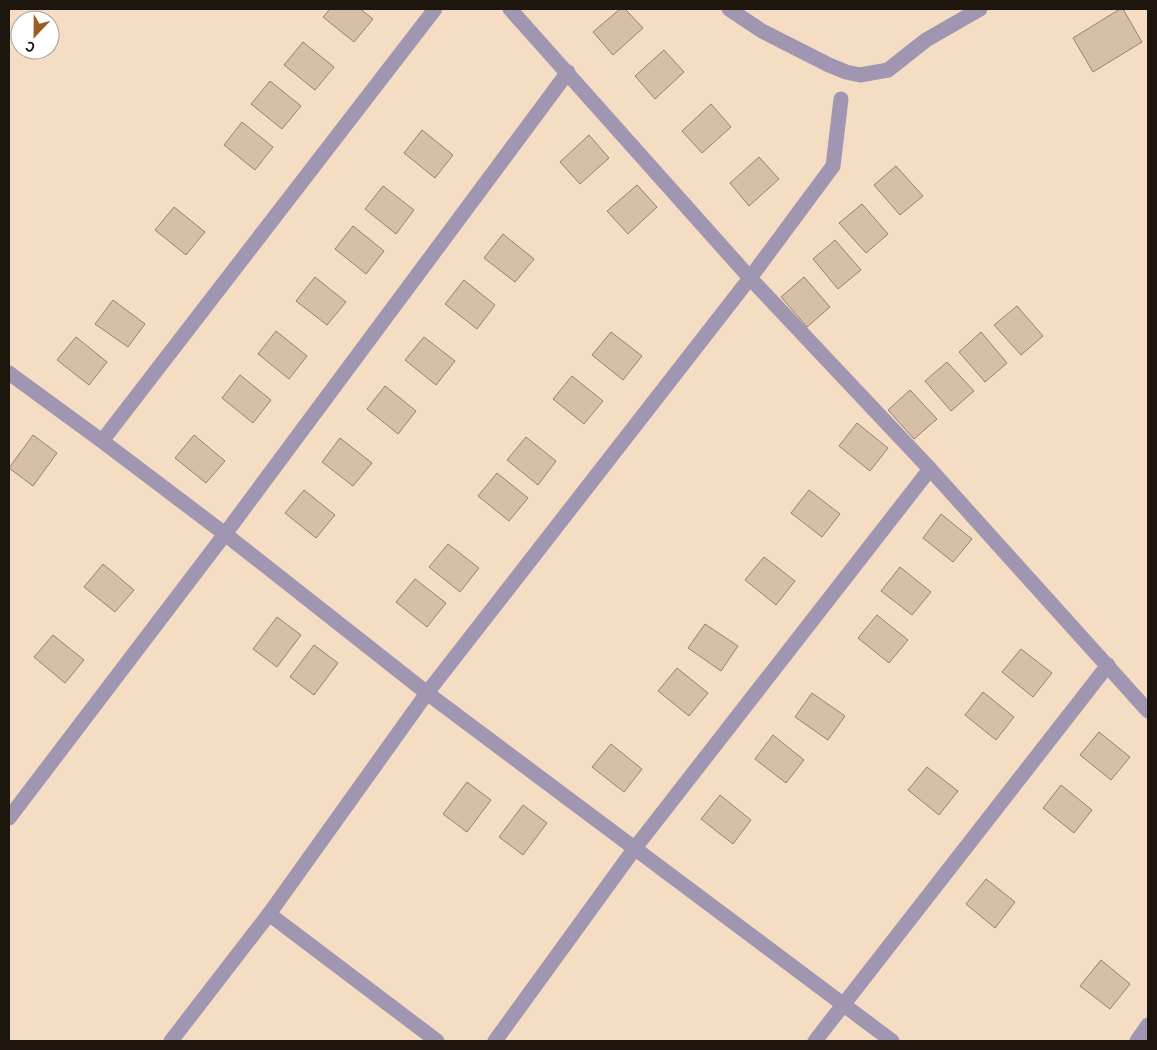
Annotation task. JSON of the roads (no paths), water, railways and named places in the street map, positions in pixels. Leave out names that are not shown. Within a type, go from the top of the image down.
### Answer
[{"type":"street","points":[[102,441],[435,9]]},
{"type":"street","points":[[510,9],[750,278],[930,469],[1148,711]]},
{"type":"street","points":[[729,9],[762,31],[829,65],[860,75],[888,70],[926,40],[980,9]]},
{"type":"street","points":[[9,818],[226,534],[568,72]]},
{"type":"street","points":[[171,1041],[270,914],[427,693],[750,278],[833,166],[842,99]]},
{"type":"street","points":[[9,373],[226,534],[427,693],[892,1041]]},
{"type":"street","points":[[495,1041],[635,848],[930,469]]},
{"type":"street","points":[[816,1041],[1108,665]]},
{"type":"street","points":[[270,914],[437,1041]]},
{"type":"street","points":[[1136,1041],[1148,1026]]}]
